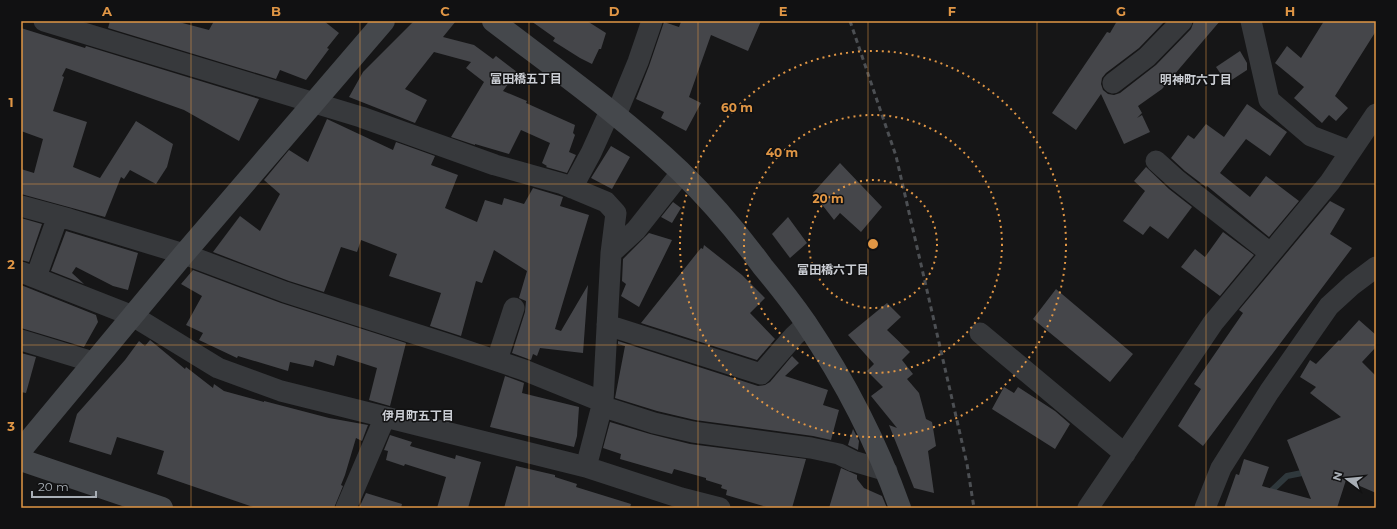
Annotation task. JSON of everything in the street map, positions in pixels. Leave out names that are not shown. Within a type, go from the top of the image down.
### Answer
[{"type":"street","points":[[44,21],[362,117],[495,165],[563,184],[606,202],[616,213],[611,253],[602,404],[586,467]]},
{"type":"street","points":[[21,450],[184,254],[384,21]]},
{"type":"street","points":[[493,21],[613,113],[681,173],[737,232],[807,324],[852,398],[887,471],[900,508]]},
{"type":"street","points":[[572,188],[613,113],[638,62],[652,21]]},
{"type":"street","points":[[1113,83],[1147,57],[1182,21]]},
{"type":"street","points":[[1251,21],[1269,100],[1311,136],[1352,149],[1376,135]]},
{"type":"street","points":[[1088,508],[1213,323],[1330,182],[1376,114]]},
{"type":"street","points":[[1156,161],[1177,180],[1270,253]]},
{"type":"street","points":[[611,253],[636,230],[681,173]]},
{"type":"street","points":[[21,206],[184,254],[285,292],[496,360],[524,370],[602,404],[654,423],[693,432],[811,448],[839,454],[853,461],[887,471]]},
{"type":"street","points":[[58,216],[28,275],[133,316],[218,368],[281,391],[586,467],[679,503],[720,508]]},
{"type":"street","points":[[1205,508],[1225,462],[1269,392],[1329,306],[1352,285],[1376,267]]},
{"type":"street","points":[[496,360],[514,308]]},
{"type":"street","points":[[607,325],[761,374],[794,336],[807,324]]},
{"type":"street","points":[[980,333],[1125,454]]},
{"type":"street","points":[[21,340],[93,362]]},
{"type":"street","points":[[346,508],[385,417]]},
{"type":"street","points":[[21,460],[162,508]]},
{"type":"building","points":[[110,21],[175,21],[209,30],[214,21],[324,21],[339,33],[327,48],[329,49],[306,80],[280,70],[276,79],[108,28]]},
{"type":"building","points":[[414,21],[456,21],[443,37],[474,45],[493,59],[496,56],[517,72],[503,91],[527,101],[526,103],[575,125],[573,133],[575,135],[569,152],[576,155],[567,173],[546,167],[547,166],[542,163],[550,143],[521,130],[509,154],[451,137],[484,82],[466,68],[471,62],[434,52],[405,89],[427,100],[415,123],[349,97],[363,72]]},
{"type":"building","points":[[531,21],[587,21],[606,33],[601,49],[599,49],[592,64],[553,41],[555,38]]},
{"type":"building","points":[[677,21],[761,21],[748,51],[711,35],[689,97],[701,103],[686,131],[661,118],[664,112],[636,99],[664,22],[679,27],[681,22]]},
{"type":"building","points":[[1117,21],[1165,21],[1139,48],[1106,73],[1102,78],[1101,84],[1103,90],[1108,94],[1114,95],[1120,93],[1156,65],[1191,29],[1194,21],[1220,21],[1162,89],[1138,106],[1142,113],[1137,118],[1142,115],[1150,132],[1124,144],[1101,94],[1076,130],[1052,113],[1107,32],[1110,33]]},
{"type":"building","points":[[1324,21],[1376,21],[1376,31],[1335,96],[1348,108],[1336,121],[1329,115],[1322,123],[1294,98],[1304,87],[1275,63],[1287,46],[1301,58]]},
{"type":"building","points":[[21,28],[85,48],[86,46],[259,99],[239,141],[184,110],[66,68],[62,76],[64,77],[53,111],[87,122],[73,167],[100,178],[136,121],[173,144],[167,167],[156,184],[130,170],[124,179],[121,177],[105,217],[21,194],[21,169],[34,173],[43,139],[21,131]]},
{"type":"building","points":[[1240,51],[1247,63],[1247,70],[1227,83],[1216,67]]},
{"type":"building","points":[[1247,104],[1287,132],[1270,156],[1246,139],[1220,173],[1250,197],[1266,176],[1299,201],[1269,237],[1207,186],[1206,187],[1185,171],[1171,158],[1188,135],[1194,139],[1206,124],[1224,137]]},
{"type":"building","points":[[327,119],[393,150],[396,142],[435,156],[431,165],[458,175],[445,208],[477,222],[485,200],[502,205],[504,198],[524,204],[533,188],[563,197],[560,206],[589,215],[555,329],[561,331],[588,285],[583,353],[540,348],[537,356],[533,354],[531,360],[512,353],[525,312],[526,301],[519,298],[527,271],[494,250],[482,283],[476,281],[461,336],[430,326],[441,293],[389,276],[397,254],[361,240],[357,252],[341,247],[324,292],[289,281],[213,252],[240,216],[260,231],[280,194],[264,180],[289,150],[308,162]]},
{"type":"building","points":[[611,146],[630,157],[612,189],[591,178]]},
{"type":"building","points":[[840,163],[882,207],[861,232],[840,213],[834,220],[813,193]]},
{"type":"building","points":[[1146,167],[1169,189],[1192,207],[1168,239],[1150,226],[1143,235],[1123,221],[1145,191],[1134,181]]},
{"type":"building","points":[[1330,201],[1345,209],[1330,234],[1352,248],[1203,446],[1178,426],[1201,389],[1194,384],[1243,313],[1239,310]]},
{"type":"building","points":[[673,202],[681,208],[672,223],[661,217]]},
{"type":"building","points":[[788,217],[807,243],[790,258],[772,234]]},
{"type":"building","points":[[21,218],[42,224],[29,262],[21,260]]},
{"type":"building","points":[[66,231],[138,253],[128,290],[113,286],[76,267],[72,273],[84,284],[51,271]]},
{"type":"building","points":[[1223,232],[1254,255],[1220,296],[1181,267],[1195,249],[1205,257]]},
{"type":"building","points":[[649,233],[672,240],[639,307],[621,296],[626,284],[622,281],[623,259]]},
{"type":"building","points":[[704,245],[742,275],[765,298],[750,313],[775,339],[757,360],[641,323],[701,248],[703,249]]},
{"type":"building","points":[[193,270],[281,303],[406,343],[390,406],[369,400],[377,368],[337,355],[334,366],[315,360],[313,367],[290,362],[288,371],[238,356],[237,358],[199,340],[203,333],[186,325],[202,296],[181,284]]},
{"type":"building","points":[[21,285],[96,315],[98,322],[84,347],[21,328]]},
{"type":"building","points":[[1056,289],[1133,354],[1110,382],[1033,319]]},
{"type":"building","points":[[887,303],[901,317],[887,330],[910,352],[902,360],[913,374],[907,379],[919,393],[926,419],[932,422],[936,446],[928,451],[934,493],[914,488],[889,425],[897,428],[871,396],[883,387],[867,371],[874,364],[848,335]]},
{"type":"building","points":[[1359,320],[1376,335],[1376,347],[1362,362],[1376,376],[1376,493],[1346,480],[1337,508],[1224,508],[1236,474],[1239,475],[1244,459],[1269,467],[1262,486],[1311,499],[1287,440],[1341,417],[1310,393],[1316,387],[1300,377],[1310,360],[1316,364]]},
{"type":"building","points":[[150,340],[185,369],[186,367],[213,388],[214,384],[224,391],[264,402],[329,418],[368,425],[362,441],[356,438],[341,485],[343,486],[334,508],[256,508],[157,474],[164,451],[117,437],[111,455],[69,442],[77,414],[125,360],[139,341],[145,346]]},
{"type":"building","points":[[618,341],[758,386],[765,385],[770,382],[792,356],[799,363],[785,376],[828,390],[823,405],[839,410],[831,440],[813,436],[695,420],[657,411],[615,398],[625,346],[618,344]]},
{"type":"building","points":[[21,353],[36,357],[26,393],[21,392]]},
{"type":"building","points":[[505,376],[524,383],[522,393],[579,407],[577,436],[574,447],[490,427]]},
{"type":"building","points":[[1004,387],[1014,393],[1018,387],[1055,411],[1070,424],[1055,449],[992,409]]},
{"type":"building","points":[[610,422],[690,444],[806,459],[792,508],[770,508],[726,495],[727,490],[721,488],[722,485],[706,480],[706,478],[674,469],[672,474],[620,459],[621,454],[603,448]]},
{"type":"building","points":[[853,429],[859,441],[858,450],[848,445]]},
{"type":"building","points":[[390,435],[412,442],[410,446],[455,459],[456,455],[481,462],[468,508],[437,508],[446,477],[405,464],[404,466],[386,460],[388,451],[384,450]]},
{"type":"building","points":[[516,466],[555,475],[555,477],[577,484],[576,487],[631,504],[630,508],[504,508]]},
{"type":"building","points":[[841,468],[857,475],[857,479],[864,488],[882,496],[887,508],[829,508]]},
{"type":"building","points":[[366,493],[402,504],[401,508],[359,508]]},
{"type":"waterway","points":[[1268,494],[1287,476],[1307,472]]},
{"type":"railway","points":[[850,21],[896,156],[967,464],[974,508]]},
{"type":"district","name":"富田橋五丁目","points":[[526,78]]},
{"type":"district","name":"明神町六丁目","points":[[1196,79]]},
{"type":"district","name":"富田橋六丁目","points":[[833,269]]},
{"type":"district","name":"伊月町五丁目","points":[[418,415]]}]
